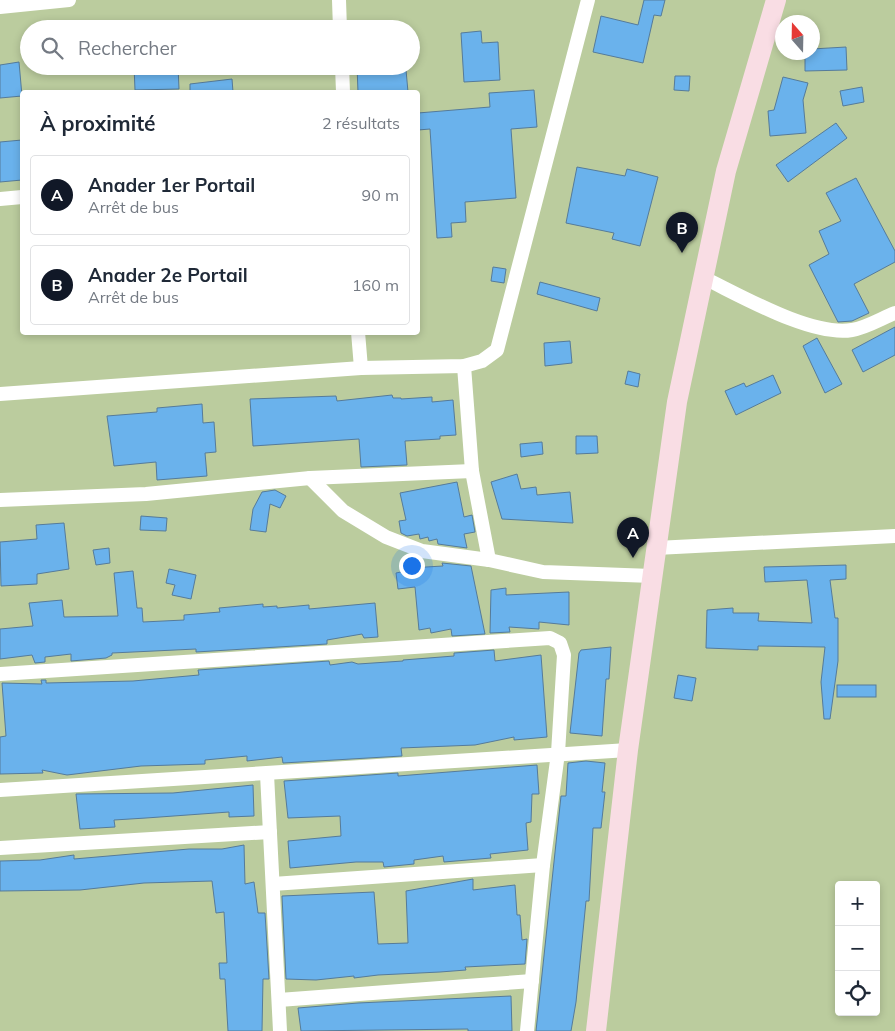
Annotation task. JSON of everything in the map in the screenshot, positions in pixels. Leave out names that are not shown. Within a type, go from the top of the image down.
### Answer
[{"type":"street","points":[[0,7],[68,0]]},
{"type":"street","points":[[339,0],[340,20]]},
{"type":"street","points":[[0,394],[361,368],[464,366],[482,361],[497,350],[588,0]]},
{"type":"street","points":[[596,1031],[628,750],[677,402],[726,171],[776,0]]},
{"type":"street","points":[[342,75],[343,90]]},
{"type":"street","points":[[0,199],[20,197]]},
{"type":"street","points":[[702,277],[790,318],[825,330],[853,330],[895,313]]},
{"type":"street","points":[[358,335],[361,368]]},
{"type":"street","points":[[464,366],[472,470],[489,560]]},
{"type":"street","points":[[0,500],[146,494],[310,478],[472,470]]},
{"type":"street","points":[[310,478],[343,511],[386,538],[422,551],[489,560],[543,572],[652,576]]},
{"type":"street","points":[[656,548],[895,536]]},
{"type":"street","points":[[0,674],[550,638],[560,643],[564,655],[558,753],[543,865],[527,1031]]},
{"type":"street","points":[[0,790],[628,750]]},
{"type":"street","points":[[267,774],[280,1031]]},
{"type":"street","points":[[0,848],[270,832]]},
{"type":"street","points":[[273,884],[543,865]]},
{"type":"street","points":[[279,1000],[532,981]]},
{"type":"building","points":[[644,0],[665,0],[661,16],[654,15],[643,63],[593,52],[601,16],[638,25]]},
{"type":"building","points":[[481,31],[482,43],[498,42],[500,80],[464,82],[461,33]]},
{"type":"building","points":[[846,47],[847,70],[805,71],[805,60],[820,60],[820,49]]},
{"type":"building","points":[[19,62],[21,90],[20,96],[0,98],[0,65]]},
{"type":"building","points":[[134,75],[178,75],[179,89],[135,90]]},
{"type":"building","points":[[357,75],[406,75],[408,90],[358,90]]},
{"type":"building","points":[[675,76],[690,76],[689,91],[674,90]]},
{"type":"building","points":[[783,77],[808,83],[803,100],[806,133],[770,136],[768,111],[774,110]]},
{"type":"building","points":[[232,79],[233,90],[190,90],[190,84]]},
{"type":"building","points":[[862,87],[864,102],[843,106],[840,91]]},
{"type":"building","points":[[534,90],[537,127],[511,129],[516,198],[465,202],[466,222],[451,223],[452,237],[437,238],[430,129],[420,130],[420,113],[490,107],[489,93]]},
{"type":"building","points":[[836,123],[847,138],[788,182],[776,165]]},
{"type":"building","points":[[20,140],[20,180],[0,182],[0,142]]},
{"type":"building","points":[[577,167],[625,176],[627,169],[658,177],[640,246],[612,239],[614,233],[566,223]]},
{"type":"building","points":[[856,178],[895,251],[895,262],[854,284],[869,313],[852,321],[838,322],[809,265],[829,254],[819,231],[841,221],[826,193]]},
{"type":"building","points":[[493,267],[506,269],[504,283],[491,281]]},
{"type":"building","points":[[540,282],[600,298],[597,311],[537,294]]},
{"type":"building","points":[[895,327],[895,355],[863,372],[852,350]]},
{"type":"building","points":[[817,338],[842,384],[825,393],[803,346]]},
{"type":"building","points":[[570,341],[572,363],[545,366],[544,343]]},
{"type":"building","points":[[628,371],[640,374],[638,387],[625,384]]},
{"type":"building","points":[[773,375],[781,393],[736,415],[725,391],[744,383],[746,387]]},
{"type":"building","points":[[392,395],[393,398],[401,399],[432,397],[432,402],[453,400],[456,435],[440,436],[440,439],[405,441],[407,465],[361,467],[359,439],[253,446],[250,399],[336,396],[337,401]]},
{"type":"building","points":[[202,404],[203,423],[214,422],[216,452],[205,453],[207,476],[157,480],[156,462],[114,466],[107,416],[157,412],[157,408]]},
{"type":"building","points":[[576,436],[597,436],[598,453],[576,454]]},
{"type":"building","points":[[542,442],[543,454],[521,457],[520,444]]},
{"type":"building","points":[[517,474],[521,489],[536,487],[537,495],[570,492],[573,523],[502,519],[491,482]]},
{"type":"building","points":[[457,482],[464,517],[472,515],[475,532],[464,534],[467,548],[438,544],[437,539],[429,541],[428,537],[420,539],[419,534],[407,536],[401,533],[399,521],[406,520],[400,493]]},
{"type":"building","points":[[275,490],[286,496],[280,508],[270,504],[266,532],[250,530],[253,509],[262,492]]},
{"type":"building","points":[[141,516],[167,518],[166,531],[140,530]]},
{"type":"building","points":[[64,523],[69,569],[37,574],[37,584],[1,586],[0,542],[37,539],[36,525]]},
{"type":"building","points":[[109,548],[110,563],[96,565],[93,550]]},
{"type":"building","points":[[442,563],[471,566],[485,634],[452,636],[451,629],[431,633],[430,628],[419,630],[415,587],[398,589],[396,573],[426,567],[443,566]]},
{"type":"building","points":[[846,565],[846,579],[830,580],[835,618],[838,618],[838,661],[830,719],[824,719],[821,682],[825,647],[758,646],[758,650],[706,648],[707,610],[733,608],[733,613],[759,613],[758,621],[812,623],[807,580],[765,582],[764,567]]},
{"type":"building","points":[[169,569],[196,575],[191,599],[172,595],[175,585],[166,583]]},
{"type":"building","points":[[133,571],[137,608],[142,608],[143,622],[184,620],[184,615],[220,612],[219,608],[263,604],[263,607],[277,606],[277,608],[309,605],[309,609],[375,603],[378,637],[364,638],[362,634],[327,640],[327,644],[196,652],[196,649],[112,653],[112,655],[106,658],[71,661],[71,654],[45,657],[45,662],[35,663],[32,655],[0,659],[0,629],[33,626],[29,603],[62,600],[64,617],[118,616],[114,573]]},
{"type":"building","points":[[506,588],[506,595],[569,592],[569,625],[539,622],[539,629],[509,627],[510,632],[490,633],[491,590]]},
{"type":"building","points":[[611,647],[609,679],[606,679],[602,736],[570,733],[579,653],[581,650]]},
{"type":"building","points":[[494,650],[495,661],[541,655],[547,737],[514,740],[514,737],[475,745],[401,748],[402,756],[283,763],[282,757],[247,761],[247,756],[205,760],[205,764],[141,766],[67,775],[42,770],[43,773],[0,774],[0,737],[6,736],[2,683],[42,684],[41,680],[46,680],[46,683],[133,681],[199,675],[198,670],[329,661],[330,665],[352,662],[358,664],[403,661],[454,656],[454,653]]},
{"type":"building","points":[[678,675],[696,678],[692,701],[674,698]]},
{"type":"building","points":[[837,685],[876,685],[876,697],[837,697]]},
{"type":"building","points":[[586,761],[605,763],[602,792],[605,792],[601,828],[593,828],[589,901],[586,901],[576,1002],[571,1031],[536,1031],[561,796],[566,796],[568,763]]},
{"type":"building","points":[[537,765],[539,794],[532,794],[531,822],[526,823],[528,850],[490,854],[491,858],[444,862],[443,856],[414,860],[414,864],[384,867],[383,862],[356,862],[290,868],[288,841],[341,836],[340,816],[288,818],[284,781],[398,773],[398,776]]},
{"type":"building","points":[[253,785],[254,816],[229,817],[229,812],[114,820],[115,827],[80,829],[76,794],[173,793]]},
{"type":"building","points":[[244,845],[245,884],[254,882],[258,913],[265,913],[269,979],[263,979],[262,1031],[228,1031],[225,979],[220,979],[219,963],[227,963],[224,912],[216,913],[212,881],[144,883],[80,890],[0,891],[0,861],[40,860],[74,855],[74,859],[189,849],[222,849]]},
{"type":"building","points":[[473,879],[473,890],[515,885],[517,915],[520,915],[522,940],[527,939],[525,964],[465,967],[466,970],[354,978],[354,976],[316,980],[286,979],[282,896],[374,892],[378,944],[408,943],[406,891]]},
{"type":"building","points":[[511,996],[512,1031],[468,1031],[468,1029],[301,1031],[298,1008],[358,1003]]},
{"type":"place","name":"Anader 2e Portail","points":[[682,253]]},
{"type":"place","name":"Anader 1er Portail","points":[[633,558]]}]
